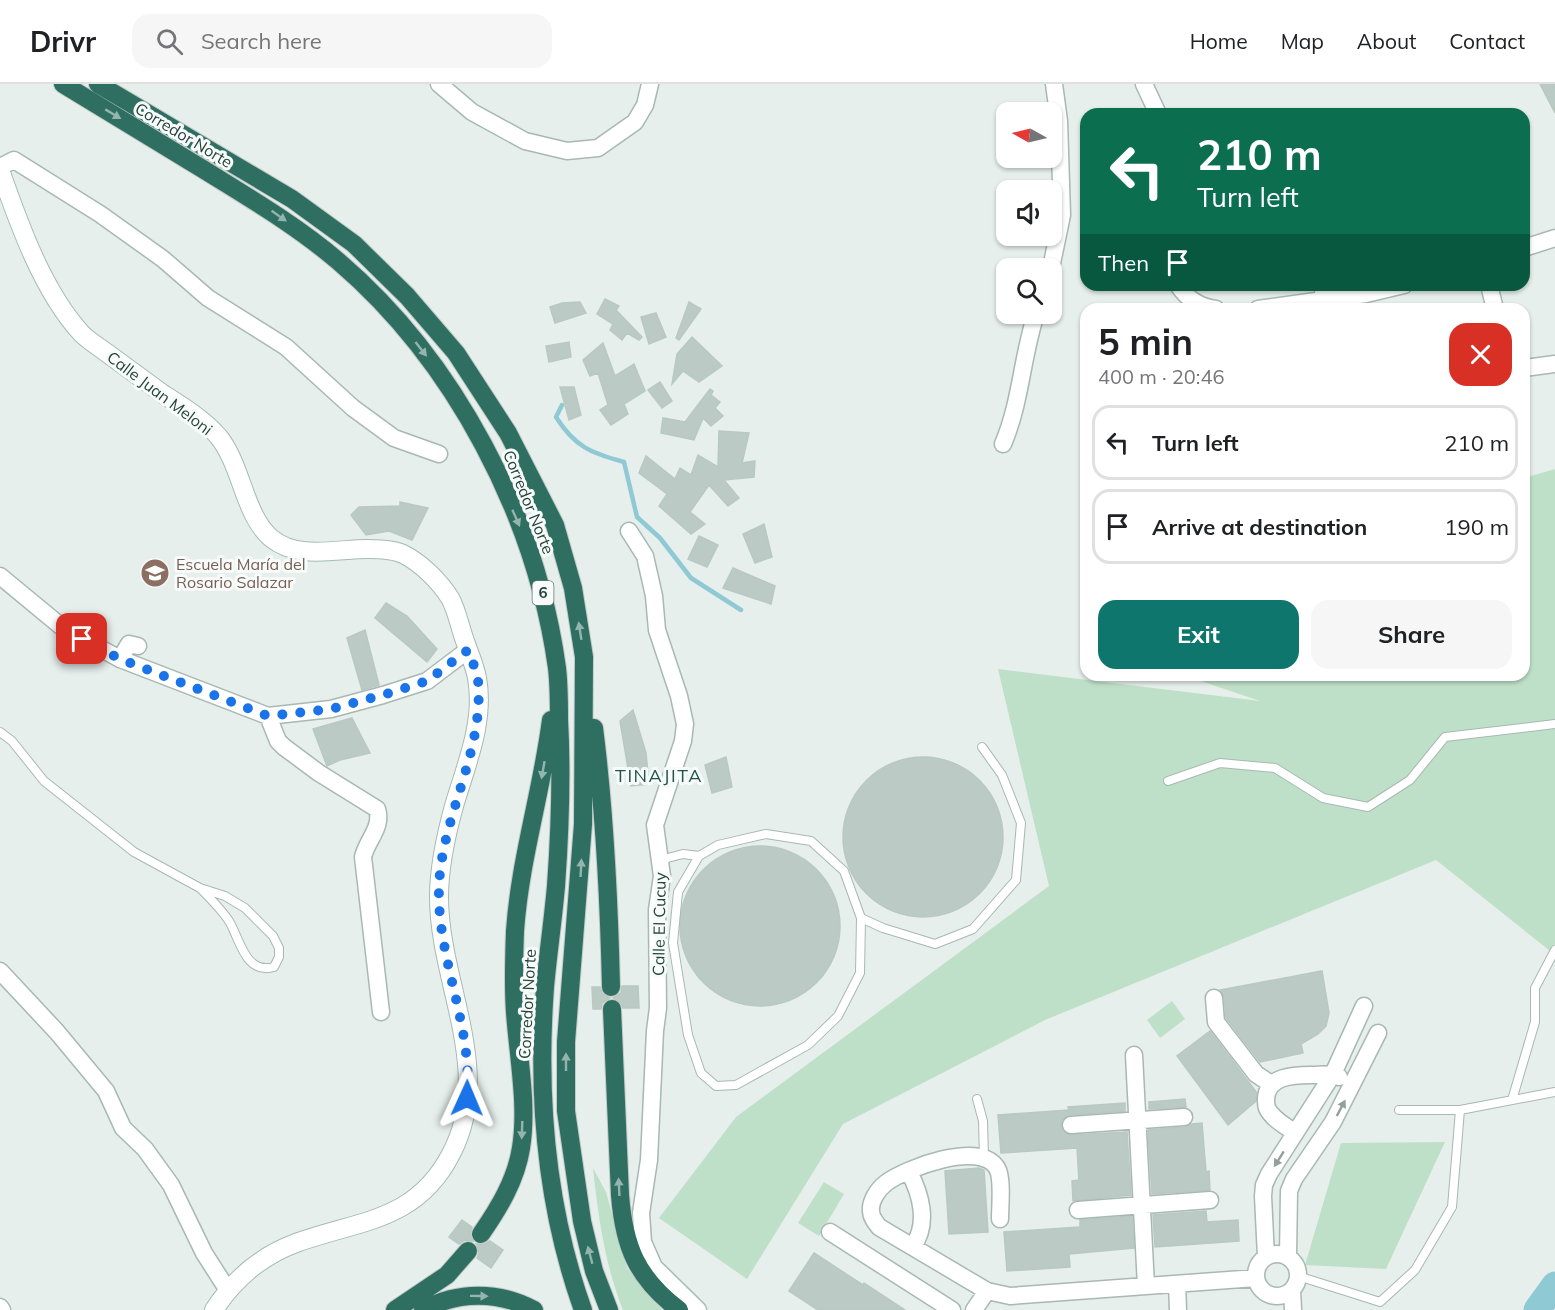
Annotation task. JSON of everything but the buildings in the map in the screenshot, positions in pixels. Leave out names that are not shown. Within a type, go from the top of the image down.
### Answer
[{"type":"highway","name":"Corredor Norte","points":[[63,84],[277,214],[338,260],[392,312],[437,369],[485,447],[524,535],[545,600],[557,671],[561,749],[556,888],[545,989],[543,1115],[558,1226],[572,1280],[583,1310]]},
{"type":"highway","name":"Corredor Norte","points":[[98,84],[292,199],[354,244],[407,296],[456,353],[508,433],[555,525],[573,588],[584,657],[583,824],[566,1042],[566,1111],[582,1221],[594,1271],[609,1310]]},
{"type":"highway","points":[[584,657],[599,766],[605,843],[611,987]]},
{"type":"highway","points":[[481,1234],[507,1191],[521,1148],[520,1066],[515,1012],[515,930],[520,882],[549,740],[557,671]]},
{"type":"highway","points":[[612,1009],[622,1225],[629,1249],[643,1275],[661,1296],[679,1310]]},
{"type":"highway","points":[[395,1310],[447,1275],[468,1251]]},
{"type":"highway","points":[[423,1310],[448,1299],[474,1295],[504,1299],[534,1310]]},
{"type":"main road","name":"Calle Juan Meloni","points":[[0,168],[23,233],[57,300],[84,336],[198,418],[217,435],[229,452],[258,526],[287,548],[326,552],[372,549],[403,554],[428,573],[451,599],[477,678],[478,710],[474,744],[453,809],[442,858],[439,899],[445,948],[469,1078],[465,1119],[451,1154],[434,1181],[407,1205],[377,1219],[295,1244],[268,1256],[227,1289],[214,1310]]},
{"type":"street","points":[[439,84],[472,112],[525,141],[567,151],[598,148],[635,122],[645,105],[650,84]]},
{"type":"street","points":[[1053,258],[1062,215],[1059,120],[1054,84]]},
{"type":"street","points":[[1144,84],[1155,108]]},
{"type":"street","points":[[0,168],[14,160],[100,214],[163,259],[208,298],[286,347],[353,408],[394,438],[439,454]]},
{"type":"street","points":[[1530,246],[1555,238]]},
{"type":"street","points":[[1184,291],[1197,303]]},
{"type":"street","points":[[1283,303],[1324,293],[1344,291]]},
{"type":"street","points":[[1003,444],[1014,417],[1033,324]]},
{"type":"street","points":[[1530,367],[1555,364]]},
{"type":"street","name":"Calle El Cucuy","points":[[629,531],[645,556],[654,596],[657,630],[680,696],[685,724],[683,741],[655,825],[662,876],[657,910],[658,1008],[649,1160],[641,1213],[643,1242],[654,1266],[698,1310]]},
{"type":"street","points":[[0,576],[63,628],[120,659],[268,716],[331,709],[427,681],[468,650]]},
{"type":"street","points":[[120,659],[129,644],[138,646]]},
{"type":"street","points":[[268,716],[279,741],[285,747],[319,773],[377,809],[379,823],[365,847],[363,856],[381,1012]]},
{"type":"street","points":[[0,971],[57,1032],[106,1091],[123,1128],[145,1149],[171,1185],[204,1253],[227,1289]]},
{"type":"street","points":[[1214,998],[1216,1022],[1256,1074],[1271,1084]]},
{"type":"street","points":[[1266,1257],[1264,1185],[1332,1074],[1364,1006]]},
{"type":"street","points":[[1288,1256],[1289,1191],[1294,1179],[1333,1122],[1378,1033]]},
{"type":"street","points":[[1134,1055],[1146,1286]]},
{"type":"street","points":[[1296,1133],[1275,1118],[1266,1107],[1271,1084],[1294,1075],[1332,1074],[1354,1083]]},
{"type":"street","points":[[1071,1125],[1184,1118]]},
{"type":"street","points":[[1000,1219],[999,1173],[993,1163],[984,1158],[952,1157],[909,1172],[886,1183],[873,1199],[870,1210],[872,1218],[879,1227],[1010,1303],[1146,1286],[1256,1278]]},
{"type":"street","points":[[909,1172],[918,1191],[922,1209],[921,1232],[913,1246]]},
{"type":"street","points":[[1078,1210],[1210,1200]]},
{"type":"street","points":[[830,1232],[952,1310]]},
{"type":"street","points":[[1293,1310],[1295,1283],[1294,1261],[1288,1256],[1273,1254],[1260,1262],[1256,1278],[1270,1302],[1295,1283]]},
{"type":"street","points":[[1177,1284],[1178,1310]]},
{"type":"street","points":[[974,1310],[987,1291]]},
{"type":"lane","points":[[1168,781],[1220,763],[1275,768],[1323,798],[1368,807],[1410,780],[1445,737],[1555,724]]},
{"type":"lane","points":[[0,732],[12,741],[44,781],[134,852],[200,888],[225,896],[244,908],[273,936],[279,948],[279,957],[274,967],[258,968],[250,962],[220,908],[200,888]]},
{"type":"lane","points":[[861,918],[883,928],[935,944],[974,929],[1016,880],[1021,823],[1002,775],[982,747]]},
{"type":"lane","points":[[766,834],[811,841],[843,871],[861,918],[860,973],[838,1016],[808,1045],[736,1085],[716,1086],[701,1073],[688,1035],[673,943],[678,892],[699,856],[718,845],[766,834]]},
{"type":"lane","points":[[660,860],[683,854],[699,856]]},
{"type":"lane","points":[[1512,1100],[1535,1022],[1535,988],[1555,950]]},
{"type":"lane","points":[[1400,1110],[1460,1110],[1555,1092]]},
{"type":"lane","points":[[977,1099],[983,1121],[984,1158]]},
{"type":"lane","points":[[1295,1283],[1380,1302],[1415,1270],[1452,1207],[1460,1110]]},
{"type":"green space","points":[[1555,469],[1555,955],[1436,860],[1045,1020],[843,1124],[747,1279],[659,1218],[736,1117],[1049,886],[998,669],[1080,679],[1080,681],[1260,701],[1201,681],[1530,681],[1530,476]]},
{"type":"green space","points":[[1172,1001],[1185,1019],[1160,1038],[1147,1020]]},
{"type":"green space","points":[[1445,1142],[1386,1269],[1305,1265],[1341,1143]]},
{"type":"green space","points":[[593,1168],[606,1192],[627,1268],[662,1310],[623,1310],[611,1276],[603,1240]]},
{"type":"green space","points":[[824,1182],[844,1194],[819,1236],[798,1223]]},
{"type":"waterway","points":[[562,405],[556,417],[577,442],[593,452],[624,462],[637,517],[660,538],[691,578],[741,610]]},
{"type":"waterway","points":[[1537,1310],[1555,1285]]},
{"type":"place","name":"Escuela María del Rosario Salazar","points":[[155,573]]},
{"type":"district","name":"TINAJITA","points":[[659,776]]},
{"type":"route","points":[[82,639],[120,659],[268,716],[331,709],[427,681],[468,650],[477,678],[478,710],[474,744],[453,809],[442,858],[439,899],[445,948],[469,1078],[467,1098]]}]
